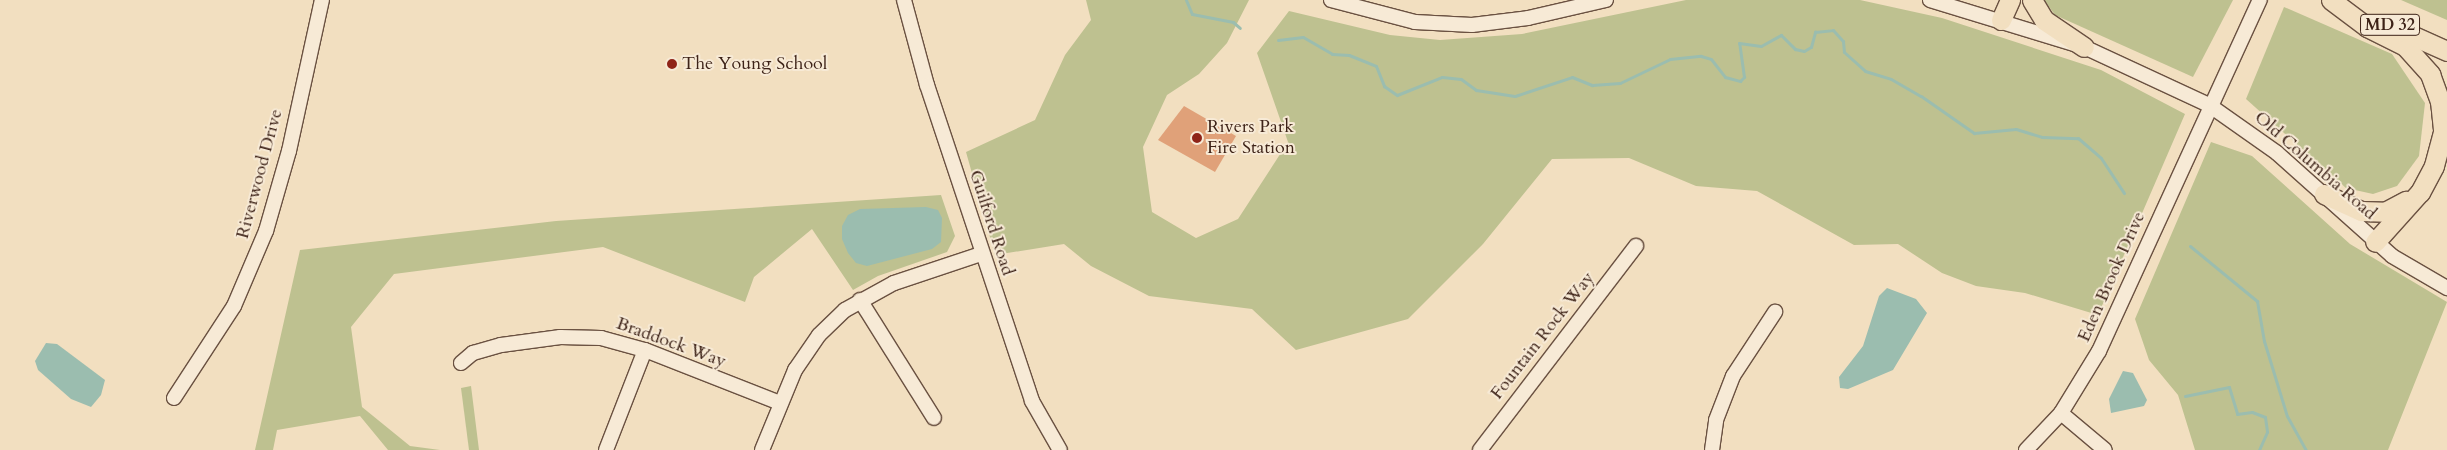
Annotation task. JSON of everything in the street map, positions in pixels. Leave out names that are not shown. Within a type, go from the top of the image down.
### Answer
[{"type":"highway","points":[[2001,20],[2010,0]]},
{"type":"highway","points":[[2032,0],[2044,20],[2084,47]]},
{"type":"highway","points":[[2332,0],[2367,27],[2405,46],[2421,62],[2436,87],[2442,116],[2442,140],[2434,166],[2420,192],[2375,242]]},
{"type":"highway","name":"MD 32","points":[[2332,0],[2447,51]]},
{"type":"highway","points":[[2324,194],[2361,211],[2375,212],[2393,209],[2420,192]]},
{"type":"street","name":"Riverwood Drive","points":[[174,398],[234,306],[266,231],[289,151],[322,0]]},
{"type":"street","name":"Guilford Road","points":[[904,0],[927,85],[981,254],[1032,401],[1060,450]]},
{"type":"street","points":[[1331,0],[1414,22],[1472,25],[1528,18],[1606,0]]},
{"type":"street","name":"Old Columbia Road","points":[[1930,0],[2001,20],[2084,47],[2209,105],[2277,153],[2375,242],[2405,266],[2447,288]]},
{"type":"street","name":"Eden Brook Drive","points":[[2026,450],[2061,413],[2100,351],[2209,105],[2258,2]]},
{"type":"street","name":"Fountain Rock Way","points":[[1480,450],[1636,246]]},
{"type":"street","points":[[762,450],[780,403],[806,351],[831,323],[860,300],[894,283],[981,254]]},
{"type":"street","points":[[860,300],[934,418]]},
{"type":"street","points":[[1712,450],[1716,420],[1732,376],[1776,312]]},
{"type":"street","name":"Braddock Way","points":[[461,364],[484,348],[560,337],[601,338],[645,350],[780,403]]},
{"type":"street","points":[[606,450],[645,350]]},
{"type":"street","points":[[2061,413],[2105,450]]},
{"type":"green space","points":[[1086,0],[1249,0],[1227,43],[1199,74],[1167,95],[1143,147],[1152,212],[1196,238],[1238,219],[1288,142],[1257,53],[1289,11],[1390,35],[1440,40],[1522,34],[1686,0],[1860,0],[1942,18],[2101,70],[2185,114],[2098,315],[2025,293],[1976,286],[1942,273],[1898,244],[1854,245],[1757,191],[1696,186],[1629,158],[1552,159],[1483,244],[1408,319],[1296,350],[1252,309],[1149,296],[1091,266],[1064,244],[995,255],[966,152],[1035,120],[1065,55],[1091,20]]},
{"type":"green space","points":[[2044,0],[2233,0],[2193,77],[2055,15]]},
{"type":"green space","points":[[2401,0],[2447,0],[2447,20]]},
{"type":"green space","points":[[2284,7],[2392,54],[2425,103],[2419,156],[2397,186],[2373,194],[2346,188],[2246,99]]},
{"type":"green space","points":[[2211,142],[2252,156],[2350,244],[2447,302],[2388,450],[2195,450],[2178,395],[2149,360],[2135,319]]},
{"type":"green space","points":[[941,195],[955,236],[947,252],[878,276],[853,290],[812,229],[754,277],[745,302],[603,247],[394,274],[351,327],[362,407],[410,446],[440,450],[388,450],[360,416],[277,430],[273,450],[255,450],[300,250],[556,221]]},
{"type":"green space","points":[[471,386],[479,450],[469,450],[461,388]]},
{"type":"shaded area","points":[[926,207],[938,210],[942,218],[941,242],[932,249],[867,266],[856,263],[848,253],[842,239],[842,226],[848,215],[860,209]]},
{"type":"shaded area","points":[[1887,288],[1916,299],[1927,313],[1893,370],[1848,389],[1840,388],[1839,377],[1863,346],[1879,296]]},
{"type":"shaded area","points":[[46,343],[57,344],[105,380],[101,395],[91,407],[71,399],[38,370],[35,361]]},
{"type":"shaded area","points":[[2123,371],[2133,373],[2147,400],[2144,406],[2111,413],[2109,399]]},
{"type":"building","name":"Rivers Park Fire Station","points":[[1184,106],[1236,136],[1215,172],[1158,140]]},
{"type":"waterway","points":[[1186,0],[1192,14],[1233,22],[1240,28]]},
{"type":"waterway","points":[[1278,40],[1303,37],[1332,54],[1349,55],[1376,66],[1384,86],[1397,95],[1442,77],[1461,79],[1476,90],[1515,96],[1572,77],[1592,85],[1620,83],[1670,59],[1701,56],[1711,59],[1725,77],[1740,81],[1744,77],[1739,43],[1761,46],[1781,35],[1795,49],[1804,51],[1811,47],[1815,32],[1833,30],[1843,41],[1844,52],[1865,71],[1891,79],[1921,96],[1974,133],[2016,129],[2042,137],[2078,138],[2101,158],[2124,193]]},
{"type":"waterway","points":[[2190,246],[2257,301],[2264,341],[2287,416],[2306,450]]},
{"type":"waterway","points":[[2185,396],[2229,387],[2237,414],[2252,412],[2265,417],[2267,432],[2259,450]]},
{"type":"place","name":"The Young School","points":[[672,64]]},
{"type":"place","name":"Rivers Park Fire Station","points":[[1197,138]]}]
